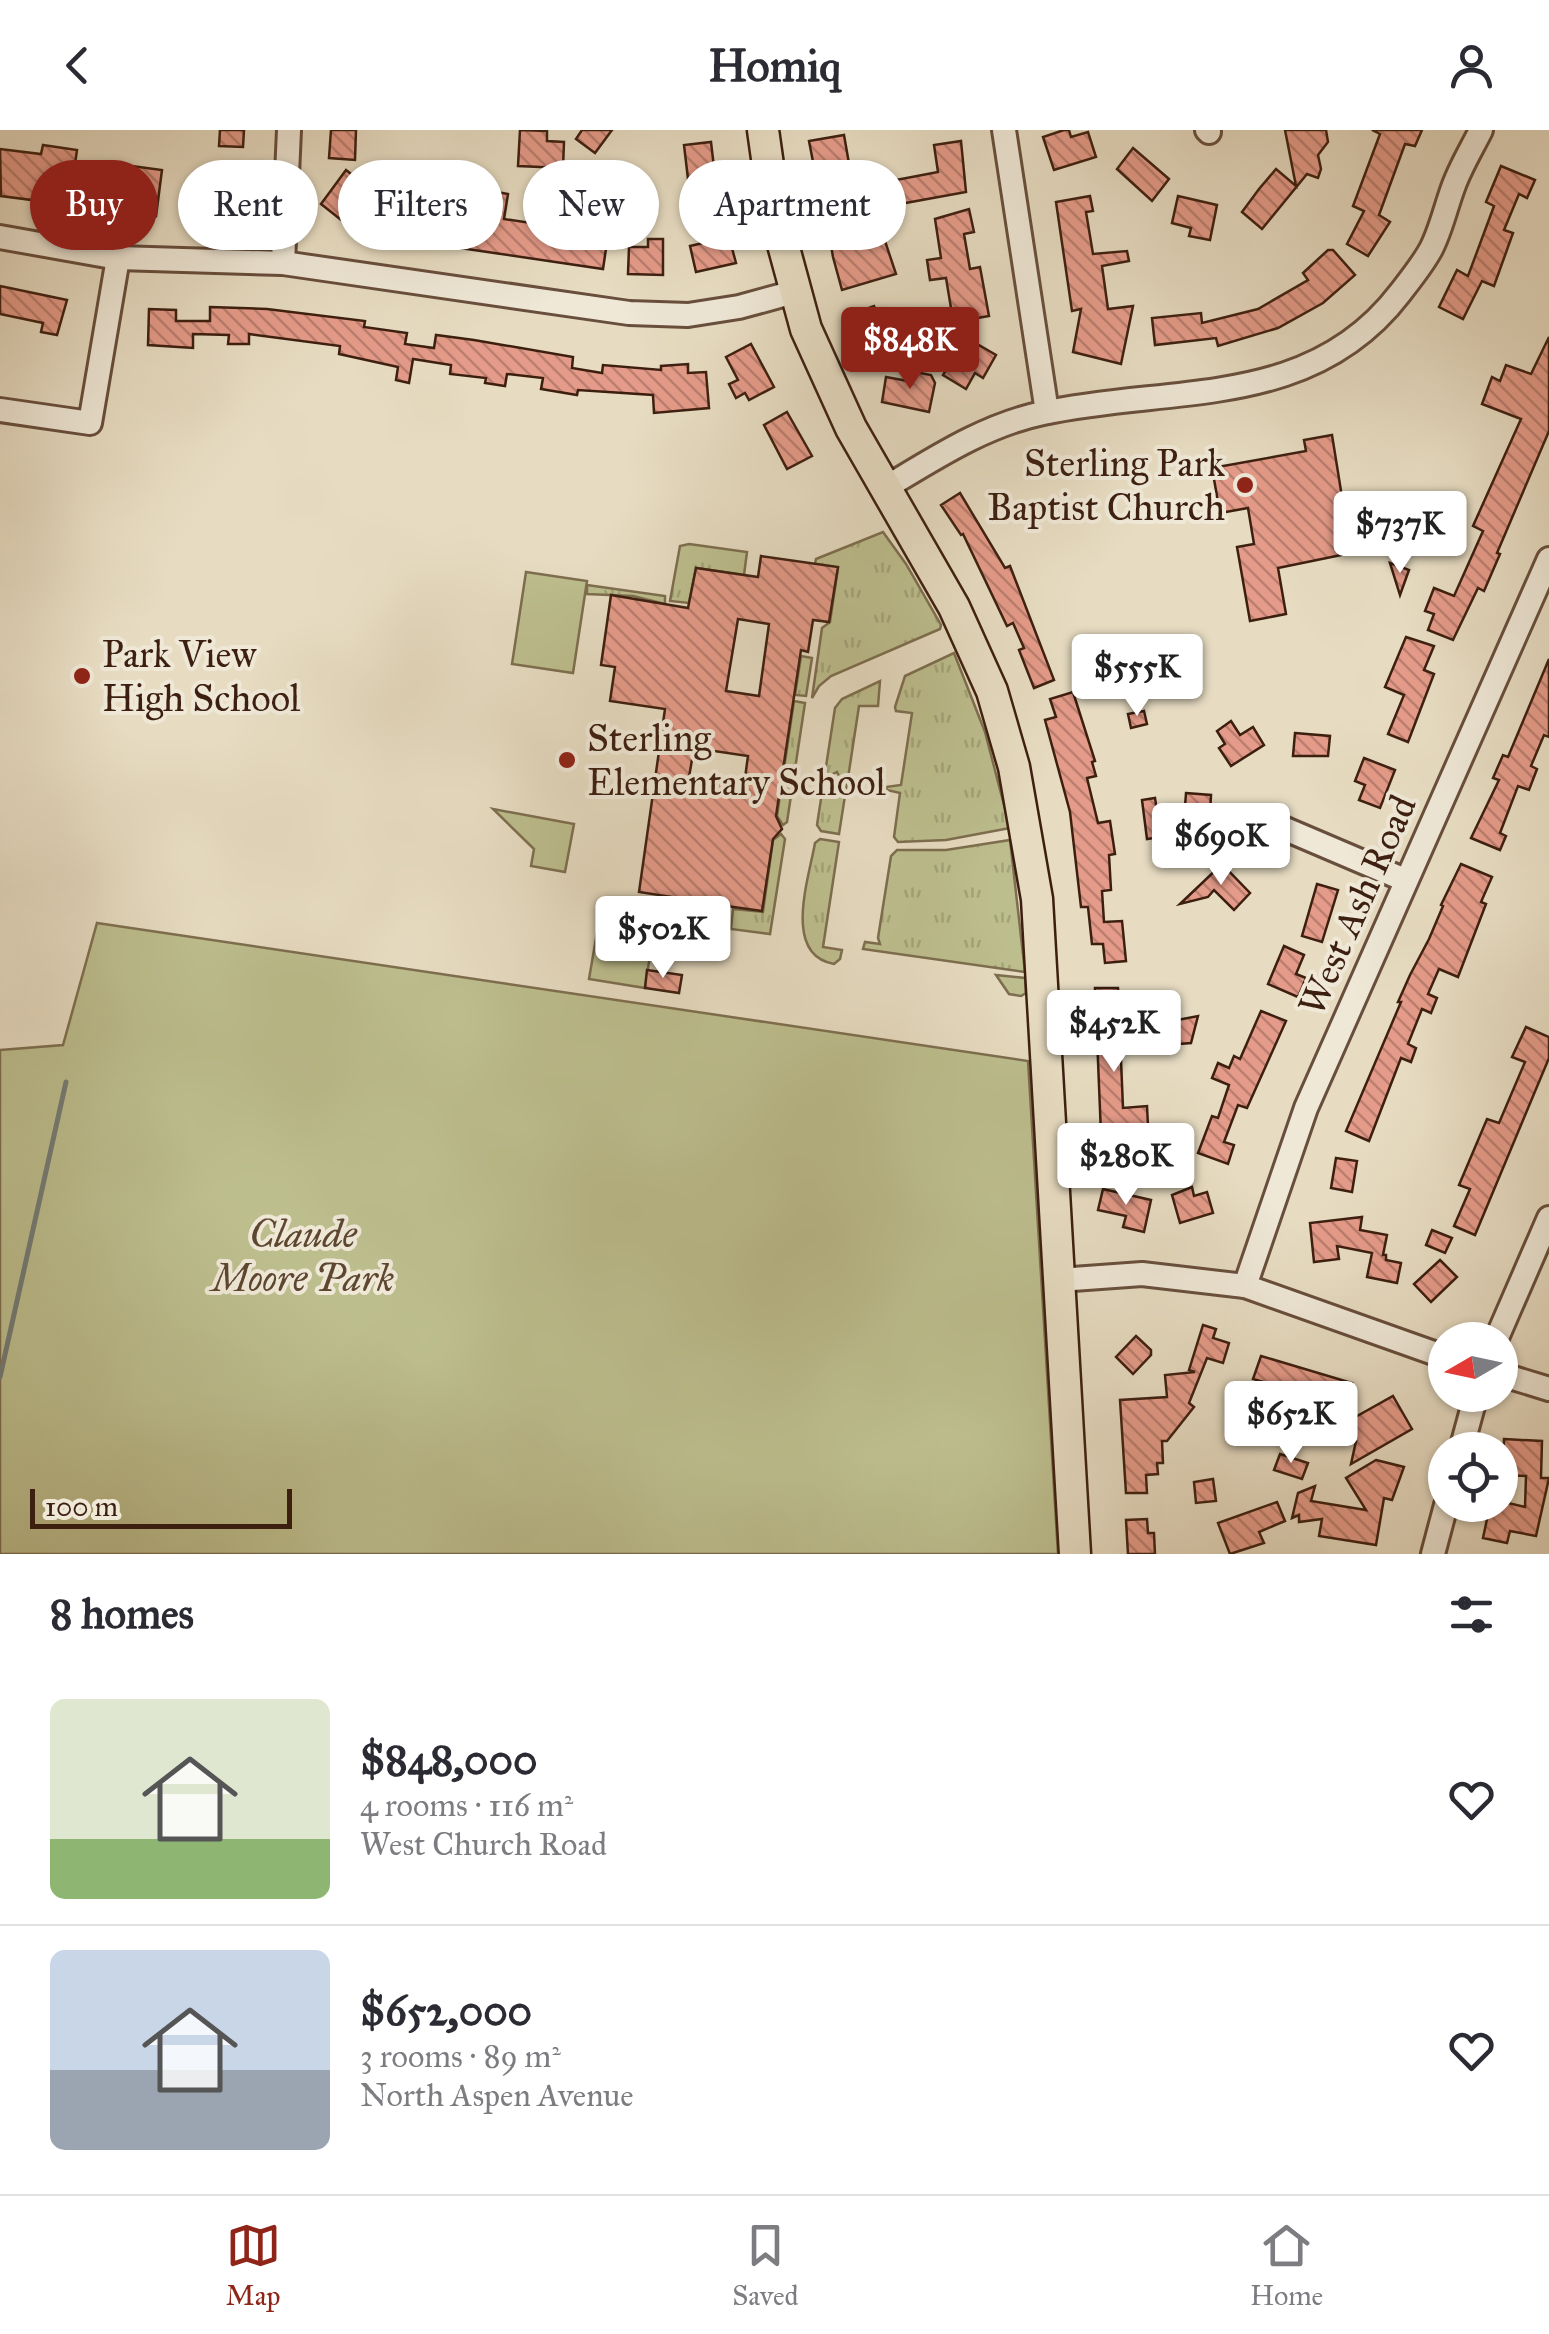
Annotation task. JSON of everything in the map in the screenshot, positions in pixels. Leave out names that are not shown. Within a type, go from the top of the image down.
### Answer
[{"type":"main road","points":[[763,130],[775,215],[794,292],[822,366],[851,428],[965,630],[992,691],[1014,767],[1037,899],[1074,1554]]},
{"type":"street","points":[[283,264],[289,130]]},
{"type":"street","points":[[1004,130],[1047,412]]},
{"type":"street","points":[[885,488],[963,442],[1016,419],[1184,396],[1280,378],[1330,356],[1368,328],[1398,296],[1431,249],[1455,181],[1481,130]]},
{"type":"street","points":[[0,238],[118,258],[283,264],[630,312],[688,315],[794,292]]},
{"type":"street","points":[[0,410],[90,422],[118,258]]},
{"type":"street","name":"West Ash Road","points":[[1245,1286],[1306,1108],[1549,559]]},
{"type":"street","points":[[1283,828],[1406,880]]},
{"type":"street","points":[[1504,1322],[1549,1218]]},
{"type":"street","points":[[1059,1280],[1142,1274],[1245,1286],[1428,1351]]},
{"type":"street","points":[[1518,1380],[1549,1389]]},
{"type":"street","points":[[1434,1554],[1442,1522]]},
{"type":"green space","points":[[883,532],[906,564],[940,629],[831,676],[812,698],[822,628],[830,622],[838,568],[815,564],[816,559]]},
{"type":"green space","points":[[680,546],[747,552],[744,575],[696,568],[689,603],[670,601]]},
{"type":"green space","points":[[526,572],[587,581],[573,673],[512,664]]},
{"type":"green space","points":[[587,585],[665,596],[665,604],[633,596],[587,594]]},
{"type":"green space","points":[[954,653],[985,732],[1010,828],[946,840],[898,842],[894,837],[900,793],[886,787],[901,785],[912,713],[896,711],[895,707],[905,676]]},
{"type":"green space","points":[[801,656],[812,658],[806,696],[795,695]]},
{"type":"green space","points":[[880,681],[878,706],[859,706],[848,778],[833,774],[833,786],[847,783],[839,834],[821,831],[817,825],[835,708],[842,699]]},
{"type":"green space","points":[[794,701],[805,703],[787,822],[783,825],[777,816]]},
{"type":"green space","points":[[493,809],[574,824],[565,872],[531,866],[534,849]]},
{"type":"green space","points":[[781,834],[785,839],[770,934],[731,929],[733,909],[763,912],[773,840]]},
{"type":"green space","points":[[820,839],[839,842],[823,947],[842,950],[834,964],[818,958],[808,946],[804,931],[805,894],[815,843]]},
{"type":"green space","points":[[1010,840],[1025,972],[863,949],[865,942],[880,944],[891,856],[897,850],[946,850]]},
{"type":"green space","points":[[599,921],[654,930],[645,988],[589,979]]},
{"type":"green space","name":"Claude Moore Park","points":[[97,923],[1028,1061],[1058,1554],[0,1554],[0,1050],[63,1045]]},
{"type":"green space","points":[[996,975],[1025,978],[1026,993],[1009,994]]},
{"type":"building","points":[[220,130],[244,130],[243,147],[219,146]]},
{"type":"building","points":[[331,130],[356,130],[355,160],[329,158]]},
{"type":"building","points":[[520,130],[547,131],[547,141],[564,142],[563,160],[523,160],[523,166],[518,166]]},
{"type":"building","points":[[582,130],[612,130],[595,153],[576,139]]},
{"type":"building","points":[[1069,130],[1071,137],[1088,132],[1096,157],[1054,170],[1043,137]]},
{"type":"building","points":[[1285,130],[1326,130],[1328,142],[1318,155],[1318,178],[1307,174],[1262,229],[1242,212],[1259,189],[1276,169],[1296,186]]},
{"type":"building","points":[[1372,130],[1422,130],[1415,146],[1405,144],[1379,215],[1390,222],[1368,256],[1347,244],[1364,211],[1353,206],[1380,134]]},
{"type":"building","points":[[844,135],[848,160],[813,160],[809,141]]},
{"type":"building","points":[[961,141],[966,192],[906,203],[906,178],[938,172],[934,145]]},
{"type":"building","points":[[711,142],[713,160],[686,160],[684,145]]},
{"type":"building","points":[[43,145],[77,150],[76,160],[30,160],[30,200],[1,196],[0,149],[41,154]]},
{"type":"building","points":[[1133,148],[1169,179],[1152,201],[1117,169]]},
{"type":"building","points":[[1501,166],[1535,180],[1527,198],[1519,194],[1504,230],[1513,233],[1494,286],[1482,281],[1463,319],[1439,307],[1457,270],[1468,276],[1494,206],[1486,202]]},
{"type":"building","points":[[338,181],[338,217],[321,204]]},
{"type":"building","points":[[503,193],[508,194],[504,219],[523,222],[523,250],[606,250],[603,269],[474,250],[503,250]]},
{"type":"building","points":[[1090,196],[1093,211],[1086,212],[1093,254],[1127,251],[1129,261],[1102,266],[1108,309],[1133,306],[1121,364],[1073,352],[1081,309],[1072,311],[1056,202]]},
{"type":"building","points":[[1178,196],[1217,205],[1210,240],[1189,236],[1191,228],[1172,223]]},
{"type":"building","points":[[969,209],[974,232],[964,234],[970,269],[980,267],[989,316],[961,321],[960,313],[952,314],[946,278],[930,280],[927,260],[941,258],[935,219]]},
{"type":"building","points":[[659,239],[663,239],[663,275],[628,274],[629,250],[659,250]]},
{"type":"building","points":[[691,250],[732,250],[736,263],[696,272]]},
{"type":"building","points":[[832,250],[888,250],[896,274],[842,290]]},
{"type":"building","points":[[1328,250],[1333,250],[1355,275],[1323,303],[1278,328],[1218,346],[1216,338],[1155,345],[1152,318],[1201,313],[1202,323],[1258,309],[1308,280],[1303,273]]},
{"type":"building","points":[[0,286],[67,300],[57,335],[41,332],[43,323],[0,314]]},
{"type":"building","points":[[874,306],[888,343],[863,352],[849,315]]},
{"type":"building","points":[[210,307],[267,309],[365,321],[364,327],[407,333],[405,344],[434,348],[436,335],[474,340],[573,357],[572,368],[602,373],[603,365],[661,370],[661,366],[688,364],[688,373],[706,372],[709,408],[654,413],[653,395],[578,390],[577,395],[541,389],[543,378],[507,374],[505,386],[485,383],[486,378],[450,374],[451,365],[413,359],[409,383],[396,380],[398,367],[339,354],[340,346],[249,334],[249,344],[228,344],[229,335],[193,334],[193,348],[148,345],[149,309],[176,310],[176,321],[210,321]]},
{"type":"building","points":[[965,337],[996,355],[983,378],[975,373],[966,389],[943,375]]},
{"type":"building","points":[[1549,337],[1549,431],[1484,591],[1478,588],[1453,640],[1428,630],[1434,614],[1425,611],[1434,588],[1454,596],[1483,531],[1473,526],[1521,419],[1482,404],[1492,377],[1500,381],[1506,365],[1531,374]]},
{"type":"building","points":[[751,344],[774,387],[749,400],[745,393],[736,398],[729,384],[738,380],[726,357]]},
{"type":"building","points":[[910,371],[931,375],[935,383],[929,412],[882,402],[886,377],[908,381]]},
{"type":"building","points":[[787,412],[812,456],[787,469],[764,425]]},
{"type":"building","name":"Sterling Park Baptist Church","points":[[1332,435],[1351,553],[1278,568],[1286,614],[1250,621],[1237,547],[1254,544],[1248,508],[1220,513],[1212,468],[1306,451],[1304,440]]},
{"type":"building","points":[[960,493],[1005,568],[1010,566],[1054,680],[1034,688],[1013,623],[1007,626],[963,534],[941,505]]},
{"type":"building","name":"Sterling Elementary School","points":[[761,556],[838,567],[829,622],[813,620],[808,652],[801,650],[776,816],[782,829],[773,839],[762,911],[698,902],[696,914],[670,910],[672,897],[639,892],[665,709],[610,701],[615,667],[601,665],[611,595],[688,608],[696,568],[758,577]],"holes":[[[738,619],[769,624],[759,696],[726,691]],[[694,748],[748,756],[744,785],[689,777]]]},
{"type":"building","points":[[1390,563],[1409,570],[1400,595]]},
{"type":"building","points":[[1406,637],[1434,646],[1424,670],[1434,674],[1408,742],[1388,734],[1404,695],[1385,687]]},
{"type":"building","points":[[1549,659],[1549,737],[1544,735],[1531,766],[1537,769],[1529,790],[1518,786],[1500,833],[1506,836],[1500,850],[1471,838],[1499,780],[1493,778],[1503,755],[1508,757]]},
{"type":"building","points":[[1073,692],[1095,761],[1092,762],[1096,776],[1087,778],[1098,823],[1110,821],[1115,854],[1109,855],[1111,890],[1102,891],[1104,922],[1122,921],[1126,961],[1105,963],[1103,944],[1092,944],[1088,907],[1081,907],[1070,812],[1045,720],[1056,717],[1050,699]]},
{"type":"building","points":[[1144,711],[1147,724],[1131,728],[1128,714]]},
{"type":"building","points":[[1231,721],[1240,735],[1253,727],[1264,745],[1231,766],[1219,748],[1225,744],[1217,731]]},
{"type":"building","points":[[1295,733],[1330,736],[1328,756],[1293,756]]},
{"type":"building","points":[[1364,758],[1395,770],[1380,808],[1359,800],[1365,785],[1355,781]]},
{"type":"building","points":[[1186,793],[1211,795],[1209,835],[1183,834]]},
{"type":"building","points":[[1155,798],[1161,837],[1147,839],[1142,800]]},
{"type":"building","points":[[1222,864],[1250,893],[1234,910],[1214,890],[1208,897],[1180,904]]},
{"type":"building","points":[[1461,864],[1492,877],[1481,902],[1486,904],[1458,977],[1439,969],[1428,994],[1437,998],[1431,1013],[1422,1009],[1408,1044],[1416,1048],[1411,1062],[1401,1058],[1369,1141],[1346,1131],[1398,1002]]},
{"type":"building","points":[[1317,884],[1338,890],[1322,942],[1302,936]]},
{"type":"building","points":[[1284,946],[1304,955],[1296,974],[1306,978],[1298,997],[1268,984]]},
{"type":"building","points":[[647,970],[682,975],[679,993],[645,988]]},
{"type":"building","points":[[1095,988],[1118,988],[1123,1108],[1147,1106],[1148,1126],[1135,1127],[1136,1151],[1116,1152],[1115,1133],[1101,1134]]},
{"type":"building","points":[[1261,1011],[1286,1021],[1247,1108],[1238,1105],[1224,1142],[1234,1145],[1228,1164],[1198,1153],[1212,1116],[1218,1118],[1229,1085],[1212,1078],[1218,1063],[1229,1068],[1234,1056],[1240,1059]]},
{"type":"building","points":[[1198,1016],[1191,1043],[1167,1045],[1162,1023]]},
{"type":"building","points":[[1526,1027],[1549,1037],[1549,1058],[1475,1235],[1454,1226],[1470,1189],[1459,1185],[1487,1119],[1499,1123],[1525,1062],[1512,1057]]},
{"type":"building","points":[[1336,1158],[1357,1161],[1352,1192],[1331,1188]]},
{"type":"building","points":[[1192,1187],[1194,1196],[1207,1192],[1213,1213],[1180,1223],[1172,1195]]},
{"type":"building","points":[[1103,1189],[1151,1200],[1144,1232],[1123,1227],[1126,1216],[1098,1210]]},
{"type":"building","points":[[1362,1217],[1360,1230],[1387,1235],[1383,1255],[1386,1260],[1401,1263],[1397,1283],[1367,1277],[1372,1253],[1337,1246],[1339,1259],[1314,1262],[1310,1223]]},
{"type":"building","points":[[1432,1230],[1452,1238],[1445,1253],[1426,1245]]},
{"type":"building","points":[[1440,1260],[1457,1277],[1431,1302],[1414,1284]]},
{"type":"building","points":[[1203,1325],[1216,1329],[1213,1338],[1229,1343],[1223,1363],[1207,1358],[1189,1403],[1194,1407],[1167,1441],[1162,1441],[1163,1463],[1157,1463],[1158,1474],[1146,1475],[1147,1493],[1126,1493],[1120,1400],[1167,1397],[1165,1375],[1195,1372],[1189,1370]]},
{"type":"building","points":[[1136,1336],[1151,1350],[1151,1355],[1133,1374],[1116,1357]]},
{"type":"building","points":[[1261,1356],[1352,1383],[1344,1406],[1253,1379]]},
{"type":"building","points":[[1393,1396],[1412,1429],[1351,1464],[1356,1441],[1346,1438],[1350,1420]]},
{"type":"building","points":[[1518,1440],[1542,1441],[1541,1478],[1549,1478],[1536,1536],[1510,1531],[1507,1543],[1483,1538],[1486,1522],[1518,1522],[1518,1505],[1525,1507],[1526,1476],[1518,1476]]},
{"type":"building","points":[[1280,1454],[1308,1463],[1302,1479],[1274,1470]]},
{"type":"building","points":[[1376,1460],[1404,1467],[1392,1500],[1384,1498],[1376,1545],[1319,1536],[1322,1519],[1299,1522],[1299,1515],[1292,1518],[1298,1493],[1315,1486],[1311,1501],[1366,1510],[1346,1478]]},
{"type":"building","points":[[1213,1479],[1216,1501],[1196,1503],[1194,1482]]},
{"type":"building","points":[[1277,1502],[1285,1521],[1259,1532],[1264,1543],[1230,1554],[1218,1523]]},
{"type":"building","points":[[1147,1519],[1148,1533],[1154,1533],[1155,1554],[1128,1554],[1126,1520]]},
{"type":"waterway","points":[[0,1377],[66,1082]]},
{"type":"place","name":"Sterling Park Baptist Church","points":[[1245,485]]},
{"type":"place","name":"Park View High School","points":[[82,676]]},
{"type":"place","name":"Sterling Elementary School","points":[[567,760]]}]
